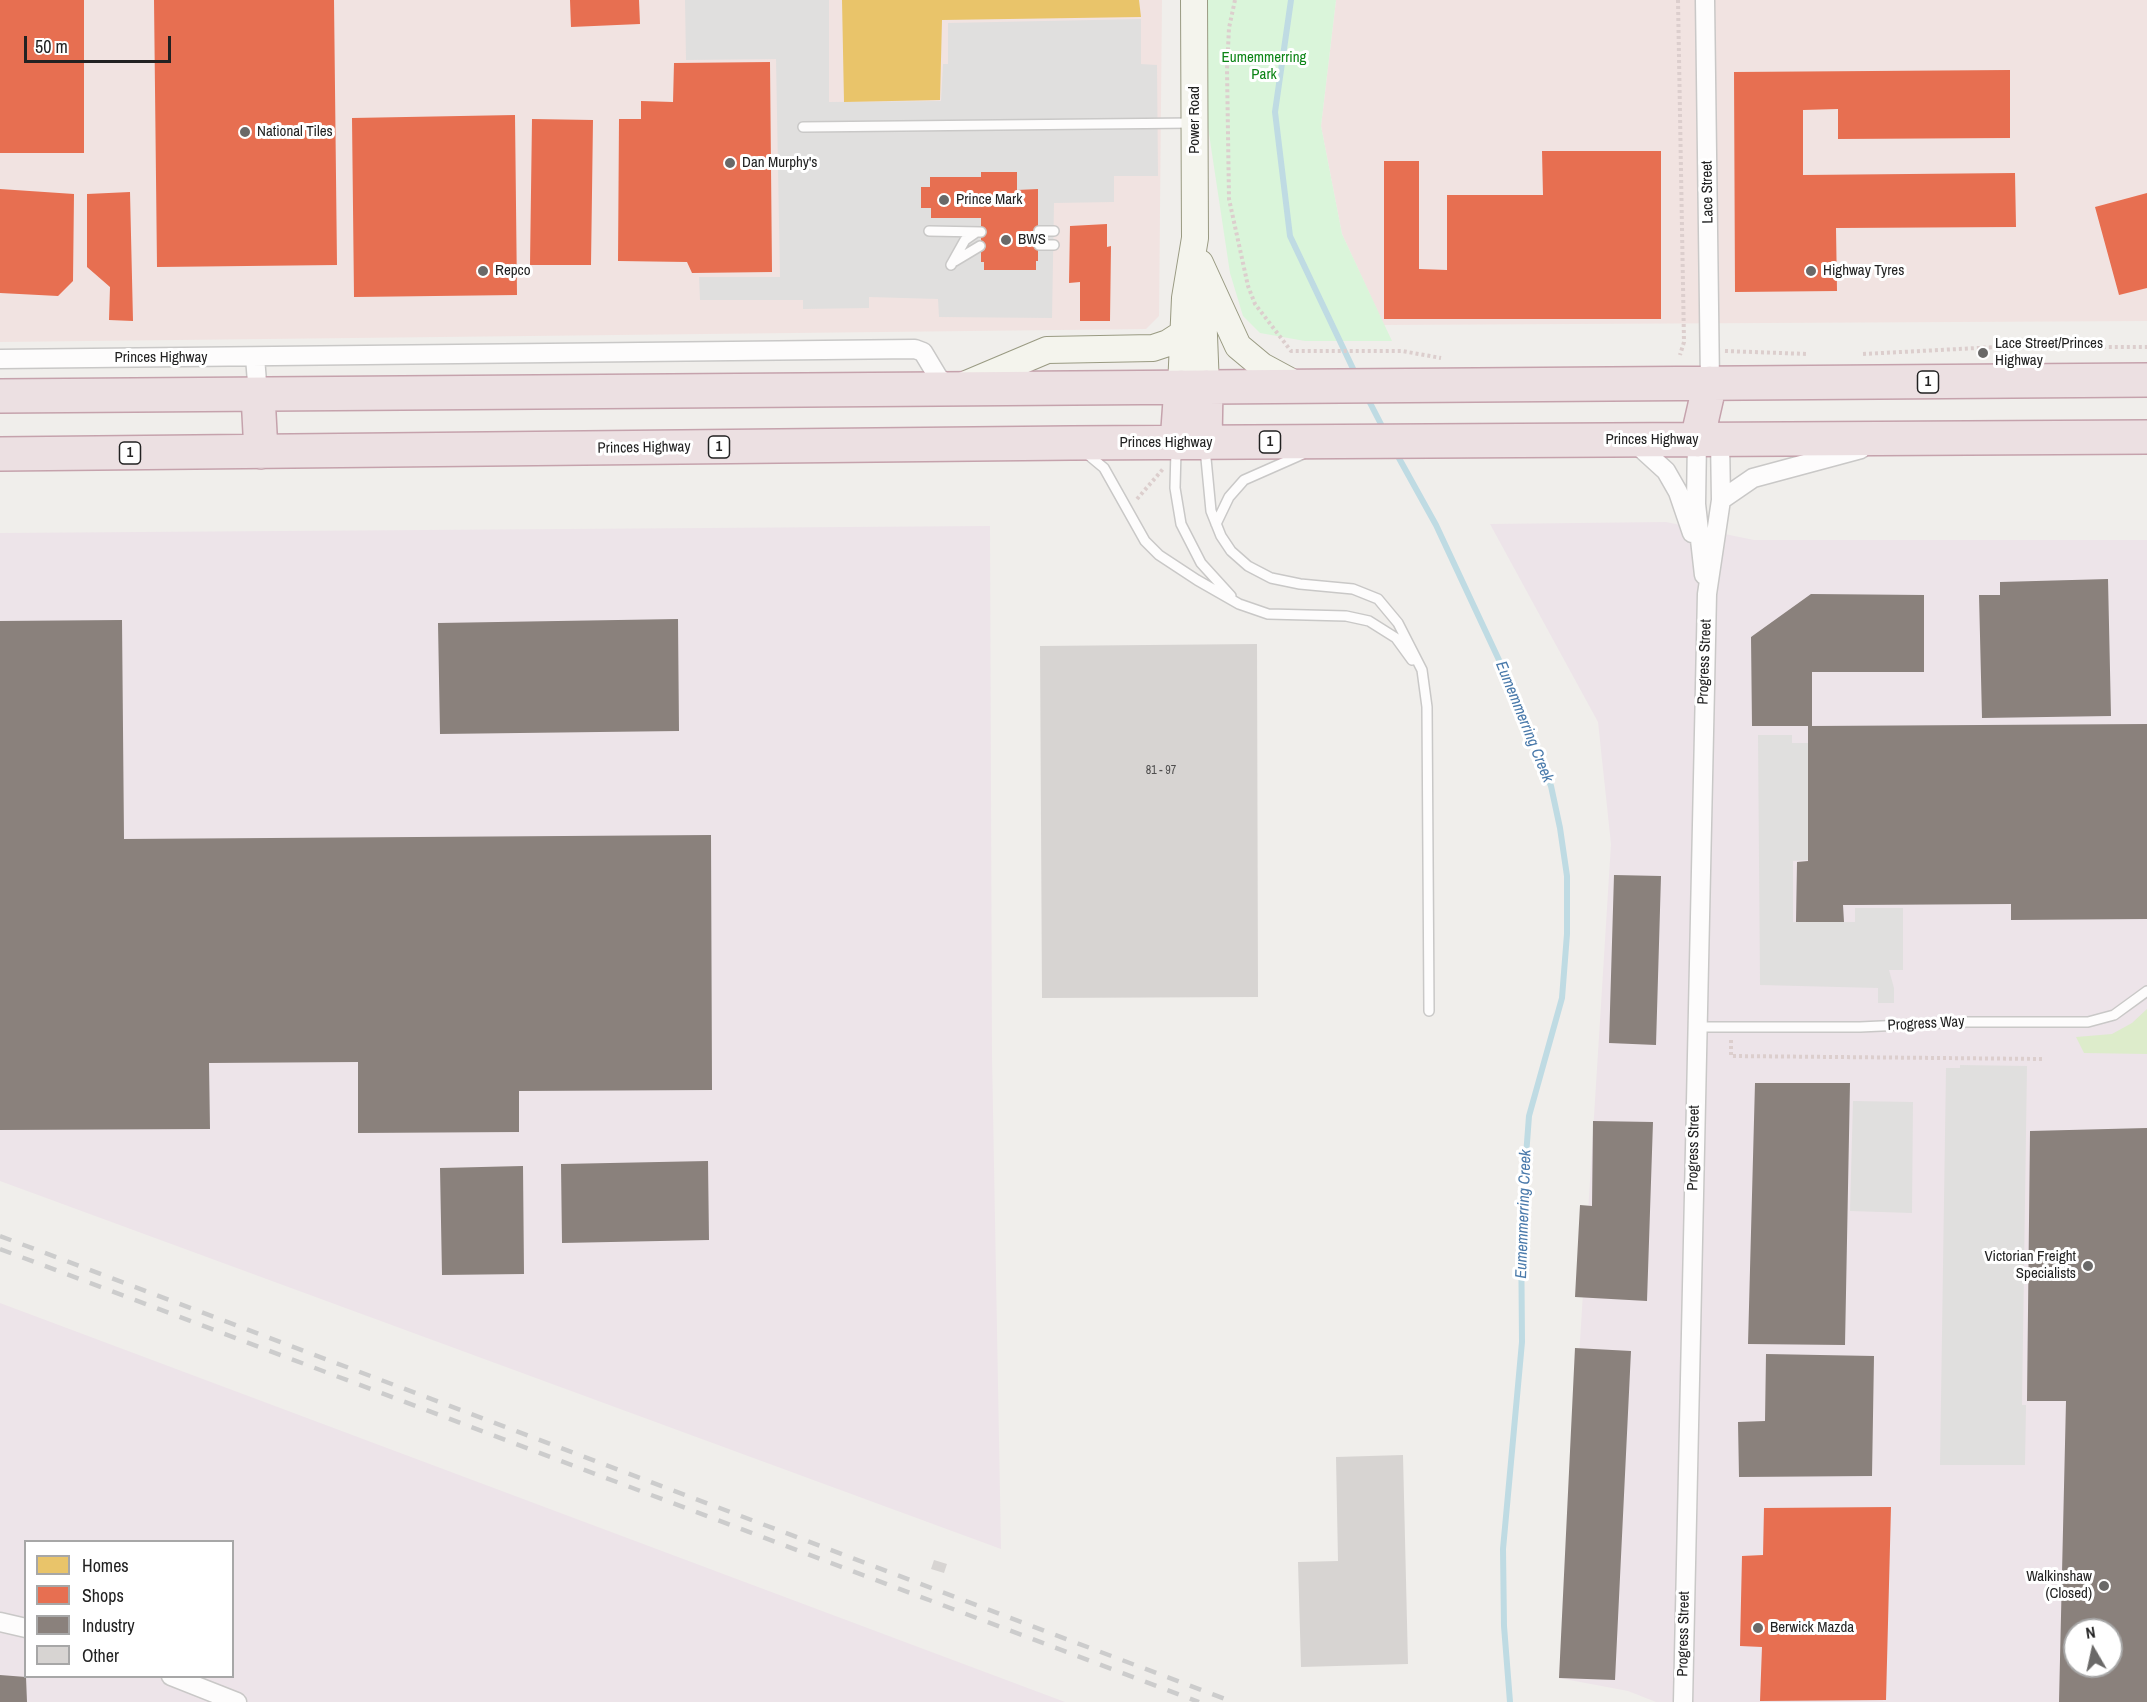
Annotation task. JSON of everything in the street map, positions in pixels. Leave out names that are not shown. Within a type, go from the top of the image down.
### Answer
[{"type":"highway","name":"1","points":[[0,396],[1411,385],[1710,368],[2147,380]]},
{"type":"highway","points":[[1708,440],[1710,368]]},
{"type":"highway","points":[[1182,452],[1193,387]]},
{"type":"highway","points":[[258,395],[261,452]]},
{"type":"highway","points":[[0,416],[116,413],[148,407],[177,396]]},
{"type":"highway","name":"Princes Highway","points":[[0,454],[1071,443],[1182,452],[1341,442],[2147,437]]},
{"type":"main road","name":"Power Road","points":[[1193,387],[1198,251],[1194,123],[1194,0]]},
{"type":"main road","name":"Power Road","points":[[1193,387],[1182,334],[1187,286],[1198,251]]},
{"type":"main road","points":[[1198,251],[1238,346],[1262,366],[1310,386]]},
{"type":"main road","points":[[953,388],[1047,350],[1153,348],[1168,343],[1182,334]]},
{"type":"street","name":"Lace Street","points":[[1705,0],[1710,368]]},
{"type":"street","name":"Princes Highway","points":[[0,359],[915,349],[923,352],[938,377],[953,388]]},
{"type":"street","points":[[255,357],[258,395]]},
{"type":"street","points":[[1721,500],[1753,477],[1901,439]]},
{"type":"street","points":[[1632,440],[1661,466],[1672,481],[1701,557]]},
{"type":"street","name":"Progress Street","points":[[1683,1702],[1707,594],[1721,500],[1708,440]]},
{"type":"street","name":"Progress Street","points":[[1707,594],[1696,504],[1708,440]]},
{"type":"street","points":[[0,1622],[24,1628]]},
{"type":"street","points":[[174,1678],[237,1702]]},
{"type":"lane","points":[[803,127],[1194,123]]},
{"type":"lane","points":[[928,231],[981,232],[965,240],[951,265],[980,246]]},
{"type":"lane","points":[[1039,231],[1054,231]]},
{"type":"lane","points":[[1039,245],[1054,245]]},
{"type":"lane","points":[[1216,524],[1229,497],[1244,480],[1341,442]]},
{"type":"lane","points":[[1071,443],[1104,468],[1137,531],[1151,548],[1239,604],[1268,614],[1346,616],[1378,626],[1396,638],[1411,658],[1421,678],[1427,707]]},
{"type":"lane","name":"Princes Highway","points":[[58,464],[184,452]]},
{"type":"lane","points":[[1182,452],[1208,492],[1216,524],[1231,551],[1258,573],[1300,585],[1353,589],[1378,599],[1398,623],[1422,670],[1427,707],[1429,1011]]},
{"type":"lane","points":[[1182,452],[1175,488],[1185,532],[1201,563],[1239,604]]},
{"type":"lane","name":"Progress Way","points":[[1697,1027],[2088,1022],[2114,1015],[2147,991]]},
{"type":"path","points":[[1235,0],[1229,28],[1227,69],[1229,200],[1248,286],[1255,304],[1291,351],[1402,351],[1447,359]]},
{"type":"path","points":[[1678,0],[1684,342],[1680,355]]},
{"type":"path","points":[[1851,354],[2067,345],[2087,348],[2147,347]]},
{"type":"path","points":[[1673,358],[1680,355],[1710,368],[1750,350],[1817,354]]},
{"type":"path","points":[[1131,504],[1158,472],[1182,452]]},
{"type":"path","points":[[1731,1027],[1731,1056],[2043,1059]]},
{"type":"shaded area","points":[[0,0],[1162,0],[1159,316],[1146,329],[0,342]]},
{"type":"shaded area","points":[[685,0],[829,0],[829,102],[941,101],[943,64],[948,64],[948,23],[1141,19],[1141,64],[1157,65],[1158,176],[1114,176],[1114,202],[1054,203],[1052,318],[939,317],[938,299],[869,297],[869,308],[803,309],[803,300],[700,300],[699,277],[780,277],[776,59],[686,60]]},
{"type":"shaded area","points":[[1336,0],[2147,0],[2147,321],[1384,325],[1342,234],[1321,126]]},
{"type":"shaded area","points":[[1666,522],[1754,540],[2147,540],[2147,1702],[1656,1702],[1628,1691],[1559,1678],[1611,844],[1598,722],[1490,524]]},
{"type":"shaded area","points":[[990,526],[992,1056],[1001,1549],[0,1181],[0,533]]},
{"type":"shaded area","points":[[1758,735],[1792,735],[1792,743],[1808,743],[1808,860],[1793,861],[1793,922],[1855,922],[1855,908],[1903,908],[1903,970],[1889,970],[1894,988],[1894,1003],[1878,1003],[1878,988],[1760,985]]},
{"type":"shaded area","points":[[1960,1065],[2027,1066],[2022,1405],[2026,1405],[2025,1465],[1940,1465],[1946,1068],[1960,1068]]},
{"type":"shaded area","points":[[1853,1101],[1913,1102],[1912,1213],[1850,1211]]},
{"type":"shaded area","points":[[0,1303],[1065,1702],[0,1702]]},
{"type":"green space","name":"Eumemmerring Park","points":[[1194,0],[1336,0],[1321,126],[1342,234],[1392,341],[1305,341],[1260,333],[1243,316],[1230,273],[1195,41]]},
{"type":"green space","points":[[2147,1009],[2147,1054],[2084,1053],[2076,1037],[2112,1034],[2132,1023]]},
{"type":"building: Homes","points":[[842,0],[1139,0],[1141,17],[942,20],[940,100],[844,102]]},
{"type":"building: Shops","points":[[0,0],[84,0],[84,153],[0,153]]},
{"type":"building: Shops","name":"National Tiles","points":[[154,0],[334,0],[337,265],[157,267]]},
{"type":"building: Shops","points":[[570,0],[639,0],[640,24],[571,27]]},
{"type":"building: Shops","name":"Dan Murphy's","points":[[770,62],[772,272],[692,273],[687,262],[618,261],[619,119],[641,119],[641,101],[673,102],[674,63]]},
{"type":"building: Shops","points":[[2010,70],[2010,138],[1838,139],[1838,109],[1803,110],[1803,175],[2015,173],[2016,227],[1836,228],[1837,291],[1735,292],[1734,72]]},
{"type":"building: Shops","points":[[515,115],[517,295],[354,297],[352,118]]},
{"type":"building: Shops","points":[[532,119],[593,120],[591,265],[530,265]]},
{"type":"building: Shops","points":[[1542,151],[1661,151],[1661,319],[1384,319],[1384,161],[1419,161],[1419,269],[1447,270],[1447,195],[1543,195]]},
{"type":"building: Shops","points":[[981,172],[1017,172],[1017,190],[1038,189],[1036,270],[984,270],[984,262],[981,262],[981,218],[931,218],[931,208],[921,208],[921,187],[930,187],[930,177],[981,177]]},
{"type":"building: Shops","points":[[0,189],[74,194],[73,281],[58,296],[0,293]]},
{"type":"building: Shops","points":[[130,192],[133,321],[109,320],[110,287],[87,267],[87,194]]},
{"type":"building: Shops","points":[[2147,193],[2147,288],[2119,295],[2095,207]]},
{"type":"building: Shops","points":[[1107,224],[1107,247],[1111,246],[1110,321],[1080,321],[1080,282],[1069,283],[1070,226]]},
{"type":"building: Shops","points":[[1891,1507],[1886,1700],[1760,1701],[1762,1647],[1740,1646],[1742,1556],[1763,1555],[1764,1508]]},
{"type":"building: Industry","points":[[2108,579],[2111,716],[1982,718],[1979,595],[2000,595],[2000,582]]},
{"type":"building: Industry","points":[[1811,594],[1924,595],[1924,672],[1812,672],[1812,726],[2147,724],[2147,919],[2011,920],[2011,904],[1843,905],[1844,922],[1796,922],[1797,862],[1808,861],[1808,726],[1752,726],[1751,637]]},
{"type":"building: Industry","points":[[678,619],[679,731],[440,734],[438,623]]},
{"type":"building: Industry","points":[[122,620],[124,839],[711,835],[712,1090],[519,1091],[519,1132],[358,1133],[358,1062],[209,1063],[210,1129],[0,1130],[0,621]]},
{"type":"building: Industry","points":[[1614,875],[1661,876],[1656,1045],[1609,1043]]},
{"type":"building: Industry","points":[[1755,1083],[1850,1083],[1845,1345],[1748,1344]]},
{"type":"building: Industry","points":[[1593,1121],[1653,1122],[1647,1301],[1575,1297],[1580,1205],[1592,1206]]},
{"type":"building: Industry","name":"Victorian Freight Specialists","points":[[2147,1128],[2147,1702],[2059,1702],[2066,1401],[2027,1401],[2030,1131]]},
{"type":"building: Industry","points":[[708,1161],[709,1240],[562,1243],[561,1164]]},
{"type":"building: Industry","points":[[523,1166],[524,1274],[442,1275],[440,1168]]},
{"type":"building: Industry","points":[[1575,1348],[1631,1351],[1615,1680],[1559,1678]]},
{"type":"building: Industry","points":[[1766,1354],[1874,1356],[1872,1476],[1739,1477],[1738,1422],[1765,1421]]},
{"type":"building: Industry","points":[[0,1675],[26,1678],[27,1702],[0,1702]]},
{"type":"building: Other","points":[[1257,644],[1258,997],[1042,998],[1040,646]]},
{"type":"building: Other","points":[[1403,1455],[1408,1664],[1301,1667],[1298,1562],[1338,1561],[1336,1457]]},
{"type":"building: Other","points":[[934,1560],[947,1564],[944,1573],[931,1569]]},
{"type":"waterway","name":"Eumemmerring Creek","points":[[1291,0],[1275,112],[1290,236],[1356,375]]},
{"type":"waterway","name":"Eumemmerring Creek","points":[[1366,395],[1385,432]]},
{"type":"waterway","name":"Eumemmerring Creek","points":[[1395,451],[1436,525],[1506,675],[1551,786],[1567,876],[1567,934],[1562,998],[1529,1116],[1521,1222],[1522,1342],[1503,1549],[1504,1626],[1510,1702]]},
{"type":"railway","points":[[0,1236],[1233,1702]]},
{"type":"railway","points":[[0,1249],[1199,1702]]},
{"type":"place","name":"National Tiles","points":[[245,132]]},
{"type":"place","name":"Dan Murphy's","points":[[730,163]]},
{"type":"place","name":"Prince Mark","points":[[944,200]]},
{"type":"place","name":"BWS","points":[[1006,240]]},
{"type":"place","name":"Repco","points":[[483,271]]},
{"type":"place","name":"Highway Tyres","points":[[1811,271]]},
{"type":"place","name":"Lace Street/Princes Highway","points":[[1983,353]]},
{"type":"place","name":"Victorian Freight Specialists","points":[[2088,1266]]},
{"type":"place","name":"Walkinshaw (Closed)","points":[[2104,1586]]},
{"type":"place","name":"Berwick Mazda","points":[[1758,1628]]}]
